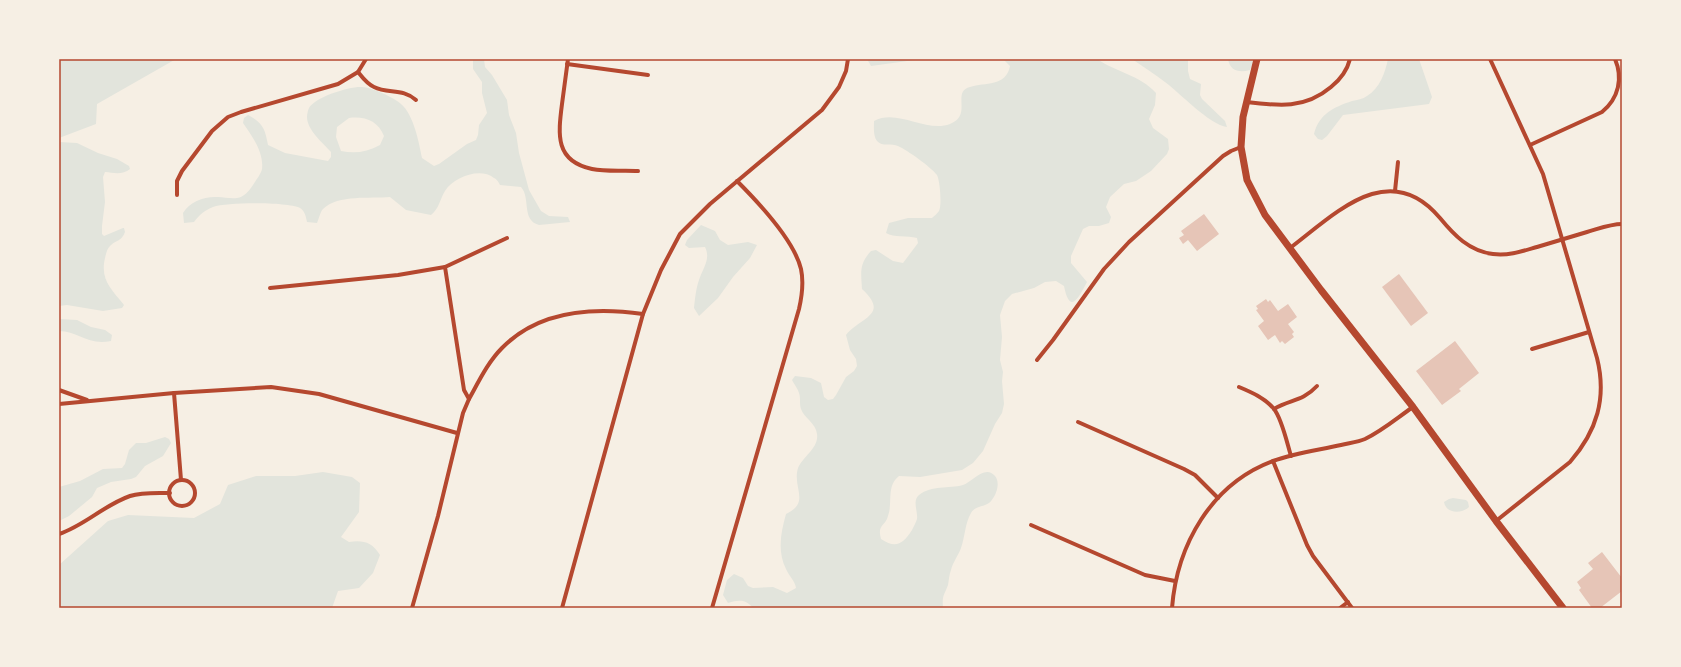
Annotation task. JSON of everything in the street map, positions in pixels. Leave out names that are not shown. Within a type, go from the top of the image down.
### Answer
[{"type":"main road","points":[[1257,59],[1246,102],[1242,125],[1241,147],[1247,180],[1253,194],[1265,215],[1321,290],[1413,407],[1496,521],[1563,608]]},
{"type":"street","points":[[177,195],[177,181],[182,171],[212,131],[228,117],[338,84],[358,72],[366,59]]},
{"type":"street","points":[[562,608],[643,314],[661,270],[680,234],[710,204],[822,110],[839,87],[846,71],[848,59]]},
{"type":"street","points":[[1246,102],[1283,105],[1308,101],[1319,96],[1337,82],[1348,67],[1350,59]]},
{"type":"street","points":[[1490,59],[1543,174],[1589,332],[1601,379],[1599,408],[1591,432],[1580,451],[1570,462],[1496,521]]},
{"type":"street","points":[[1530,145],[1607,108],[1619,85],[1618,68],[1615,59]]},
{"type":"street","points":[[638,171],[594,170],[575,163],[565,152],[559,138],[559,126],[567,61],[648,75]]},
{"type":"street","points":[[358,72],[374,87],[403,92],[416,100]]},
{"type":"street","points":[[1037,360],[1104,269],[1129,242],[1223,156],[1231,150],[1241,147]]},
{"type":"street","points":[[1395,191],[1398,162]]},
{"type":"street","points":[[712,608],[799,309],[803,287],[801,269],[790,244],[737,181]]},
{"type":"street","points":[[1290,248],[1354,200],[1373,193],[1395,191],[1411,195],[1420,200],[1436,213],[1458,238],[1467,245],[1484,252],[1504,254],[1516,253],[1605,227],[1622,224]]},
{"type":"street","points":[[270,288],[405,274],[445,267],[507,238]]},
{"type":"street","points":[[445,267],[464,390],[469,399]]},
{"type":"street","points":[[412,608],[438,516],[463,413],[486,368],[502,348],[519,333],[542,321],[576,313],[599,310],[643,314]]},
{"type":"street","points":[[1532,349],[1589,332]]},
{"type":"street","points":[[1274,408],[1282,404],[1301,399],[1317,386]]},
{"type":"street","points":[[59,404],[271,387],[307,391],[457,433]]},
{"type":"street","points":[[1239,387],[1253,393],[1274,408],[1291,456]]},
{"type":"street","points":[[59,390],[90,401]]},
{"type":"street","points":[[174,394],[181,480]]},
{"type":"street","points":[[1172,608],[1175,581],[1182,556],[1193,532],[1218,498],[1239,480],[1273,461],[1363,440],[1377,433],[1413,407]]},
{"type":"street","points":[[1078,422],[1196,475],[1218,498]]},
{"type":"street","points":[[1273,461],[1307,545],[1320,566],[1352,608]]},
{"type":"street","points":[[181,480],[190,483],[195,490],[194,499],[184,506],[176,504],[170,497],[173,485],[181,480]]},
{"type":"street","points":[[59,534],[119,501],[132,496],[170,493]]},
{"type":"street","points":[[1031,525],[1145,575],[1175,581]]},
{"type":"street","points":[[1340,608],[1348,602]]},
{"type":"shaded area","points":[[59,59],[176,59],[97,104],[96,124],[59,138]]},
{"type":"shaded area","points":[[473,59],[484,59],[485,67],[492,75],[507,100],[509,115],[516,133],[519,153],[529,190],[541,211],[549,216],[568,217],[570,222],[539,225],[533,222],[528,214],[526,197],[521,187],[500,185],[495,179],[482,173],[468,175],[449,186],[445,191],[438,207],[431,215],[406,210],[390,197],[355,198],[329,204],[322,210],[317,223],[307,222],[304,212],[300,208],[257,203],[231,204],[213,207],[202,213],[194,222],[184,223],[183,213],[194,202],[208,197],[240,197],[248,191],[260,175],[262,169],[261,156],[257,144],[243,123],[244,118],[248,115],[260,124],[266,135],[268,145],[285,153],[328,161],[331,157],[331,152],[312,131],[307,117],[308,111],[313,104],[325,96],[350,88],[366,87],[388,96],[401,104],[406,109],[413,122],[422,158],[434,166],[439,164],[467,144],[476,140],[479,125],[487,113],[482,93],[482,82],[473,69]],"holes":[[[349,118],[366,119],[375,123],[384,136],[380,145],[361,152],[341,151],[336,137],[337,127]]]},
{"type":"shaded area","points":[[867,59],[922,59],[871,66]]},
{"type":"shaded area","points":[[1003,59],[1097,59],[1143,82],[1156,93],[1155,105],[1149,119],[1153,128],[1168,139],[1169,149],[1167,154],[1151,171],[1136,181],[1124,184],[1110,197],[1106,207],[1111,217],[1109,223],[1099,226],[1089,226],[1083,229],[1071,256],[1071,263],[1087,282],[1075,301],[1072,302],[1069,300],[1064,286],[1056,281],[1045,282],[1034,288],[1012,294],[1005,301],[1000,315],[1002,337],[1000,360],[1003,372],[1002,381],[1004,404],[1002,413],[995,424],[983,451],[973,463],[962,470],[920,477],[899,476],[892,485],[887,520],[881,528],[880,534],[881,539],[886,542],[891,544],[899,544],[912,530],[917,519],[916,500],[919,495],[935,488],[966,484],[978,475],[987,472],[991,473],[997,479],[998,486],[996,494],[992,500],[989,503],[975,509],[969,517],[961,548],[950,572],[948,585],[943,598],[943,608],[753,608],[742,601],[728,603],[723,595],[727,580],[734,574],[743,578],[748,586],[753,588],[773,587],[787,593],[796,588],[783,562],[781,535],[786,514],[798,505],[798,468],[816,444],[817,434],[816,430],[801,409],[799,393],[792,380],[795,376],[811,378],[821,383],[824,397],[828,400],[833,399],[846,377],[854,371],[857,366],[856,359],[850,350],[846,335],[870,315],[873,310],[873,305],[870,298],[862,289],[861,273],[864,260],[871,251],[876,250],[893,261],[903,263],[918,243],[917,238],[889,235],[886,233],[889,223],[908,218],[932,218],[940,208],[939,182],[937,175],[924,163],[902,148],[896,145],[879,143],[875,137],[874,121],[892,117],[931,126],[950,124],[957,120],[960,115],[962,94],[965,90],[970,87],[1000,81],[1008,73],[1010,66]]},
{"type":"shaded area","points":[[1132,59],[1188,59],[1190,79],[1201,84],[1200,95],[1202,99],[1225,121],[1227,127],[1212,121],[1165,82]]},
{"type":"shaded area","points":[[1228,59],[1253,59],[1252,66],[1250,70],[1239,71],[1233,69]]},
{"type":"shaded area","points":[[1388,59],[1419,59],[1432,97],[1429,104],[1343,115],[1327,136],[1322,140],[1318,139],[1314,134],[1316,127],[1323,116],[1339,106],[1364,98],[1372,93],[1381,80]]},
{"type":"shaded area","points":[[59,142],[77,143],[98,153],[117,159],[129,166],[130,169],[124,172],[105,172],[103,177],[105,202],[102,234],[104,236],[123,228],[125,232],[120,239],[112,244],[108,249],[105,256],[104,266],[105,278],[111,289],[124,305],[122,308],[103,311],[67,305],[59,306]]},
{"type":"shaded area","points":[[701,225],[715,231],[720,240],[728,245],[748,242],[757,245],[750,258],[733,277],[718,298],[699,316],[694,308],[696,290],[706,264],[707,251],[705,247],[689,248],[685,245],[687,240]]},
{"type":"shaded area","points":[[59,319],[77,320],[91,327],[105,330],[112,335],[111,341],[96,342],[72,333],[59,331]]},
{"type":"shaded area","points":[[165,437],[169,439],[171,443],[163,456],[145,466],[136,477],[111,482],[97,488],[92,497],[69,516],[59,521],[59,487],[80,481],[103,469],[122,468],[125,464],[129,450],[136,443],[146,443]]},
{"type":"shaded area","points":[[323,472],[352,477],[360,483],[359,512],[341,537],[349,542],[359,541],[367,543],[374,547],[380,555],[373,573],[359,588],[338,591],[332,608],[59,608],[59,565],[108,521],[128,515],[194,518],[220,504],[228,485],[256,476],[295,476]]},
{"type":"shaded area","points":[[1453,498],[1466,500],[1469,507],[1459,512],[1451,511],[1445,506],[1444,502]]},
{"type":"building","points":[[1204,214],[1219,234],[1197,251],[1188,240],[1183,244],[1179,238],[1184,235],[1181,231]]},
{"type":"building","points":[[1399,274],[1428,313],[1411,326],[1382,287]]},
{"type":"building","points":[[1266,299],[1268,302],[1270,300],[1278,311],[1288,304],[1297,317],[1288,324],[1294,332],[1292,334],[1294,337],[1285,344],[1282,341],[1280,343],[1275,335],[1268,340],[1258,326],[1264,321],[1256,310],[1258,309],[1256,306]]},
{"type":"building","points":[[1455,341],[1479,373],[1459,389],[1461,391],[1442,405],[1416,371]]},
{"type":"building","points":[[1602,552],[1622,578],[1622,591],[1600,608],[1592,608],[1579,590],[1581,588],[1577,582],[1593,569],[1588,563]]}]
